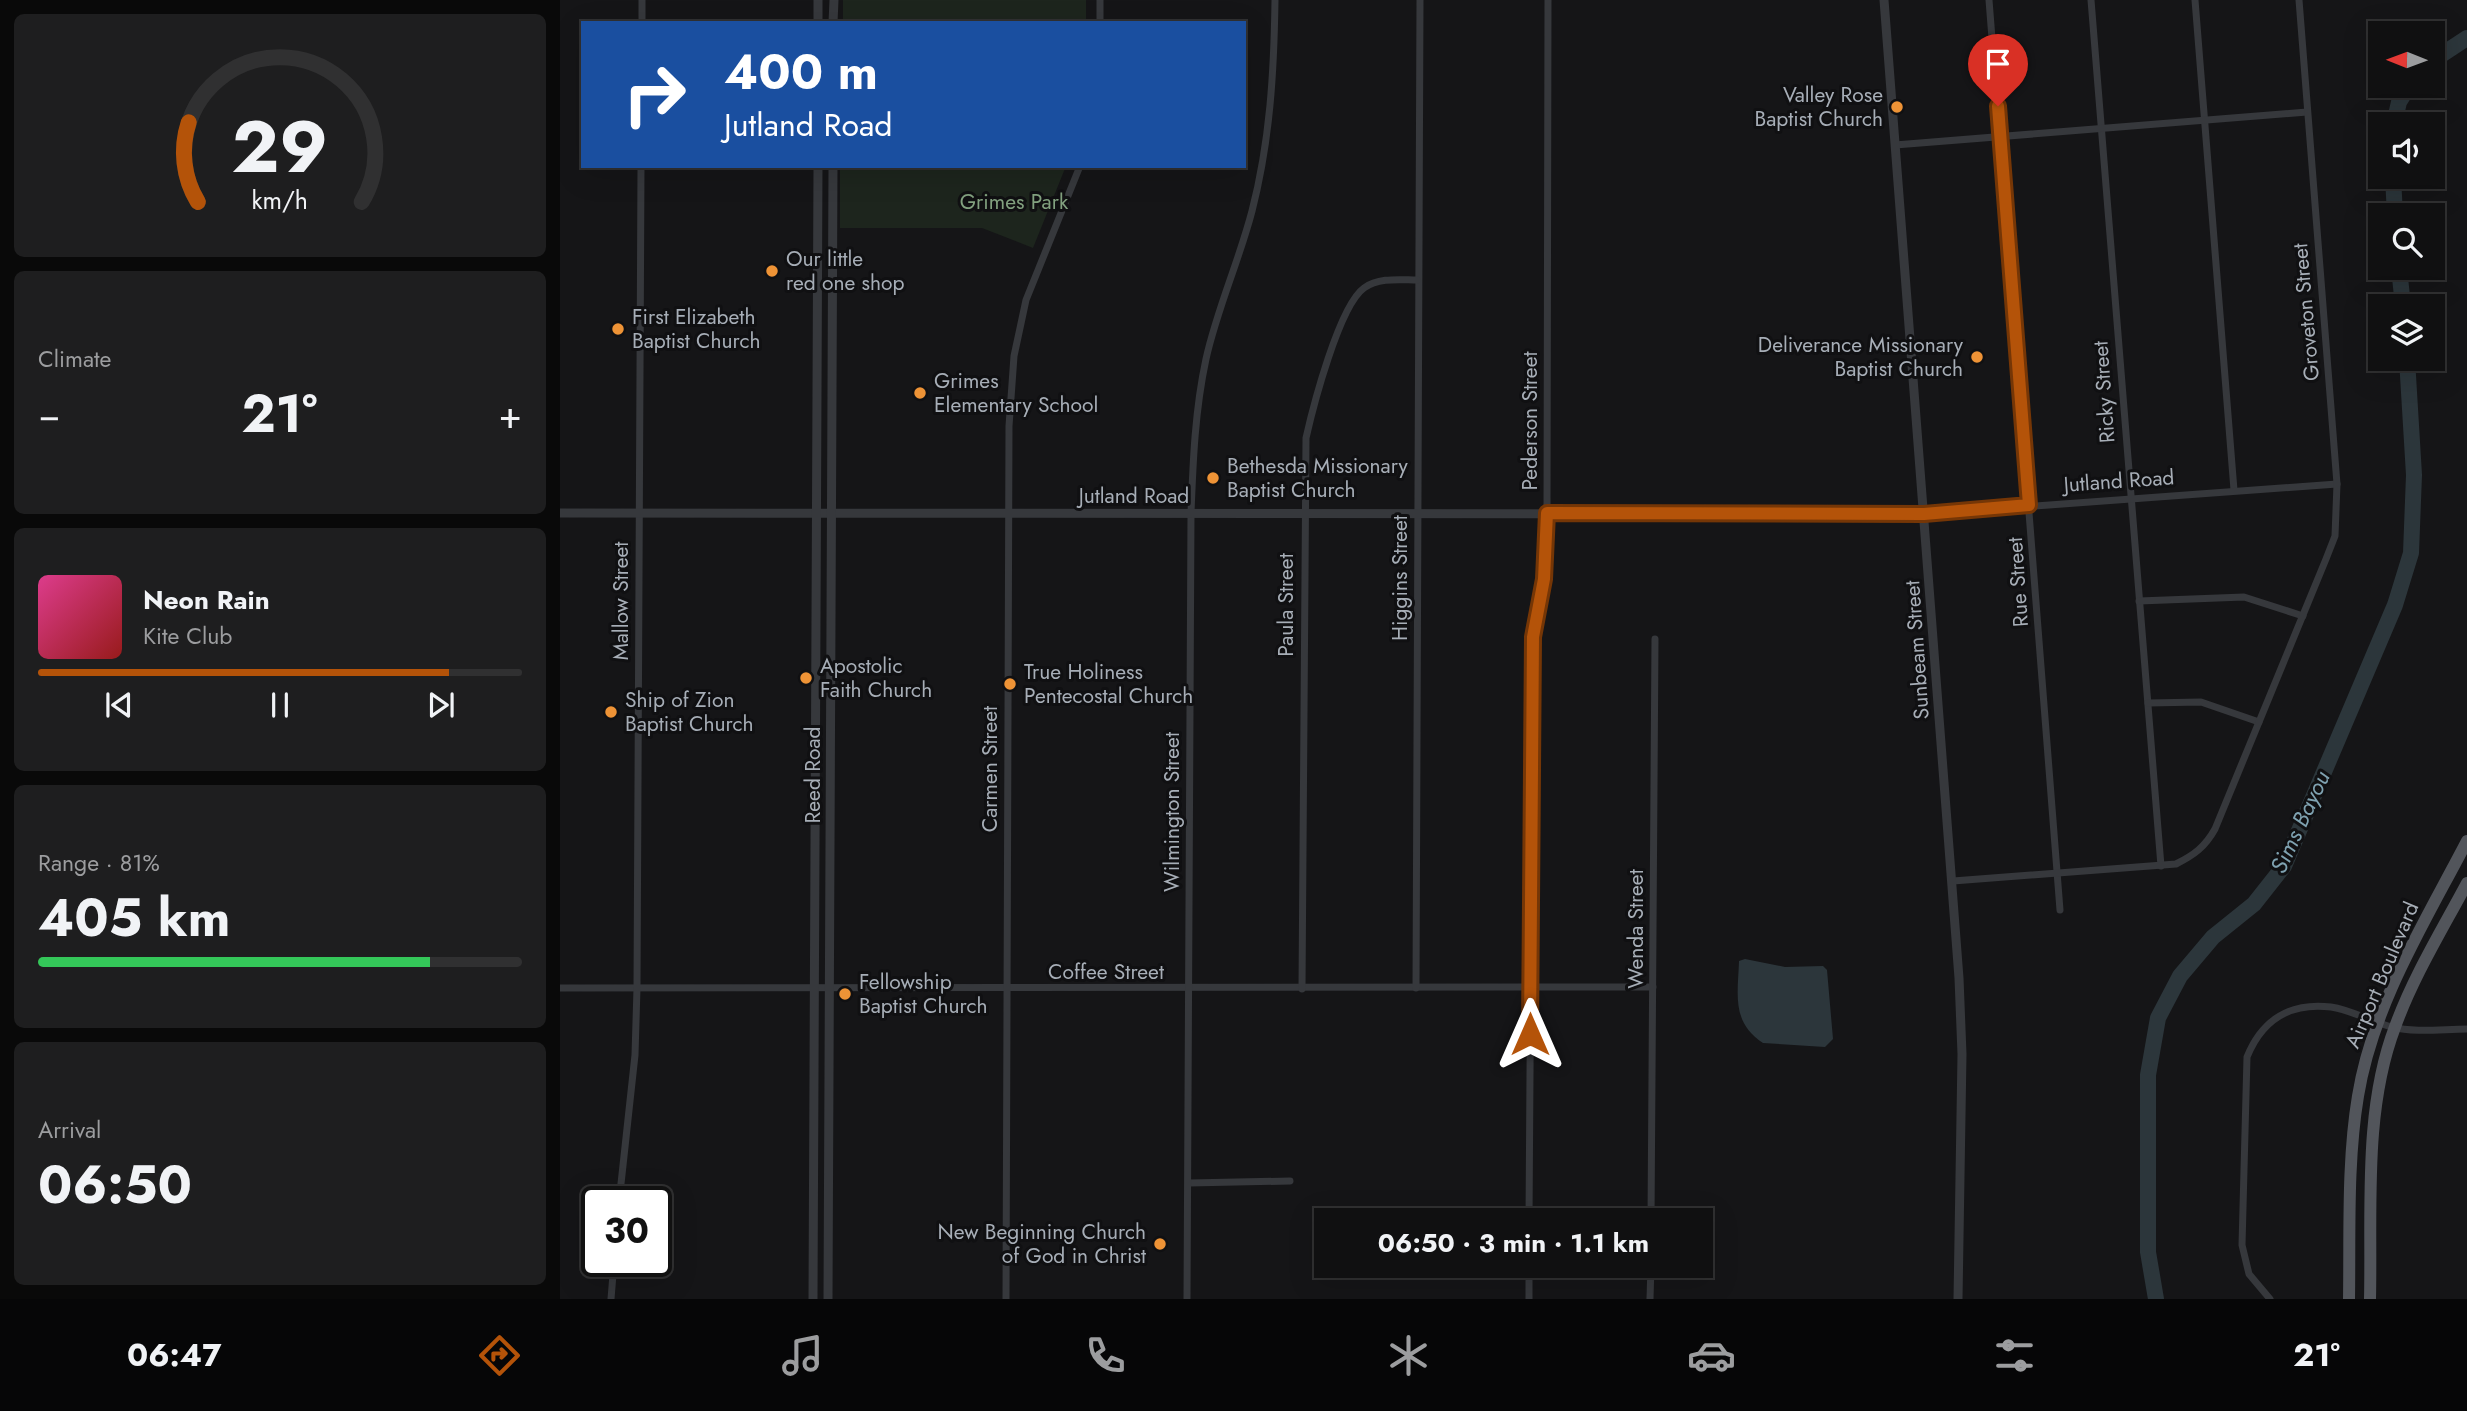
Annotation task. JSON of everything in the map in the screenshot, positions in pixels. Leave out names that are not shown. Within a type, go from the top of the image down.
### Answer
[{"type":"main road","name":"Airport Boulevard","points":[[2349,1299],[2351,1175],[2358,1096],[2378,1023],[2410,948],[2466,847]]},
{"type":"main road","name":"Airport Boulevard","points":[[2370,1299],[2373,1176],[2379,1098],[2394,1028],[2467,883]]},
{"type":"main road","points":[[2351,1175],[2373,1176]]},
{"type":"street","points":[[642,0],[642,21]]},
{"type":"street","points":[[818,0],[818,21]]},
{"type":"street","points":[[834,0],[834,21]]},
{"type":"street","points":[[1100,0],[1100,21]]},
{"type":"street","name":"Wilmington Street","points":[[1187,1299],[1191,513],[1195,422],[1206,358],[1252,211],[1264,152],[1273,93],[1275,0]]},
{"type":"street","name":"Higgins Street","points":[[1416,988],[1420,0]]},
{"type":"street","name":"Pederson Street","points":[[1529,1208],[1533,637],[1544,579],[1547,513],[1548,0]]},
{"type":"street","name":"Sunbeam Street","points":[[1884,0],[1953,881],[1962,1054],[1958,1299]]},
{"type":"street","name":"Rue Street","points":[[1989,0],[2060,910]]},
{"type":"street","name":"Ricky Street","points":[[2091,0],[2129,499],[2161,866]]},
{"type":"street","points":[[2195,0],[2234,490]]},
{"type":"street","name":"Groveton Street","points":[[1953,881],[2176,864],[2206,844],[2335,536],[2337,484],[2299,0]]},
{"type":"street","points":[[1895,145],[2102,126],[2307,112]]},
{"type":"street","name":"Mallow Street","points":[[621,1186],[635,1055],[637,988],[641,168]]},
{"type":"street","name":"Reed Road","points":[[813,1299],[818,168]]},
{"type":"street","name":"Reed Road","points":[[828,1299],[833,168]]},
{"type":"street","name":"Carmen Street","points":[[1006,1299],[1009,426],[1020,326],[1036,270],[1079,168]]},
{"type":"street","points":[[817,250],[832,250]]},
{"type":"street","name":"Paula Street","points":[[1302,989],[1306,439],[1316,394],[1351,305],[1365,287],[1387,280],[1418,281]]},
{"type":"street","points":[[816,366],[831,366]]},
{"type":"street","name":"Jutland Road","points":[[560,513],[1924,514],[2337,484]]},
{"type":"street","points":[[2139,601],[2244,597],[2303,616]]},
{"type":"street","name":"Wenda Street","points":[[1651,1208],[1655,639]]},
{"type":"street","points":[[814,654],[831,654]]},
{"type":"street","points":[[2148,703],[2201,702],[2259,722]]},
{"type":"street","points":[[814,808],[831,808]]},
{"type":"street","name":"Coffee Street","points":[[560,988],[1007,990],[1653,987]]},
{"type":"street","points":[[2270,1299],[2249,1274],[2242,1245],[2247,1057],[2256,1035],[2273,1019],[2303,1007],[2332,1007],[2394,1028],[2467,1029]]},
{"type":"street","points":[[1189,1183],[1290,1181]]},
{"type":"street","points":[[813,1193],[828,1194]]},
{"type":"street","points":[[611,1299],[613,1277]]},
{"type":"street","points":[[1529,1278],[1529,1299]]},
{"type":"street","points":[[1650,1299],[1651,1278]]},
{"type":"green space","points":[[843,0],[1086,0],[1086,21],[843,21]]},
{"type":"green space","name":"Grimes Park","points":[[840,168],[1065,168],[1033,248],[982,228],[840,228]]},
{"type":"shaded area","points":[[1745,959],[1785,967],[1823,966],[1827,970],[1833,1039],[1825,1047],[1763,1043],[1753,1035],[1741,1017],[1739,1006],[1739,961]]},
{"type":"waterway","name":"Sims Bayou","points":[[2445,52],[2467,38]]},
{"type":"waterway","name":"Sims Bayou","points":[[2397,112],[2402,98]]},
{"type":"waterway","name":"Sims Bayou","points":[[2394,189],[2394,203]]},
{"type":"waterway","name":"Sims Bayou","points":[[2400,280],[2402,294]]},
{"type":"waterway","name":"Sims Bayou","points":[[2156,1299],[2148,1252],[2148,1075],[2158,1018],[2180,976],[2213,937],[2254,904],[2284,866],[2395,605],[2411,553],[2414,475],[2408,371]]},
{"type":"place","name":"Valley Rose Baptist Church","points":[[1897,107]]},
{"type":"place","name":"Our little red one shop","points":[[772,271]]},
{"type":"place","name":"First Elizabeth Baptist Church","points":[[618,329]]},
{"type":"place","name":"Deliverance Missionary Baptist Church","points":[[1977,357]]},
{"type":"place","name":"Grimes Elementary School","points":[[920,393]]},
{"type":"place","name":"Bethesda Missionary Baptist Church","points":[[1213,478]]},
{"type":"place","name":"Apostolic Faith Church","points":[[806,678]]},
{"type":"place","name":"True Holiness Pentecostal Church","points":[[1010,684]]},
{"type":"place","name":"Ship of Zion Baptist Church","points":[[611,712]]},
{"type":"place","name":"Fellowship Baptist Church","points":[[845,994]]},
{"type":"place","name":"New Beginning Church of God in Christ","points":[[1160,1244]]},
{"type":"route","points":[[1530,1034],[1533,637],[1544,579],[1547,513],[1924,514],[2029,505],[1998,106]]}]
